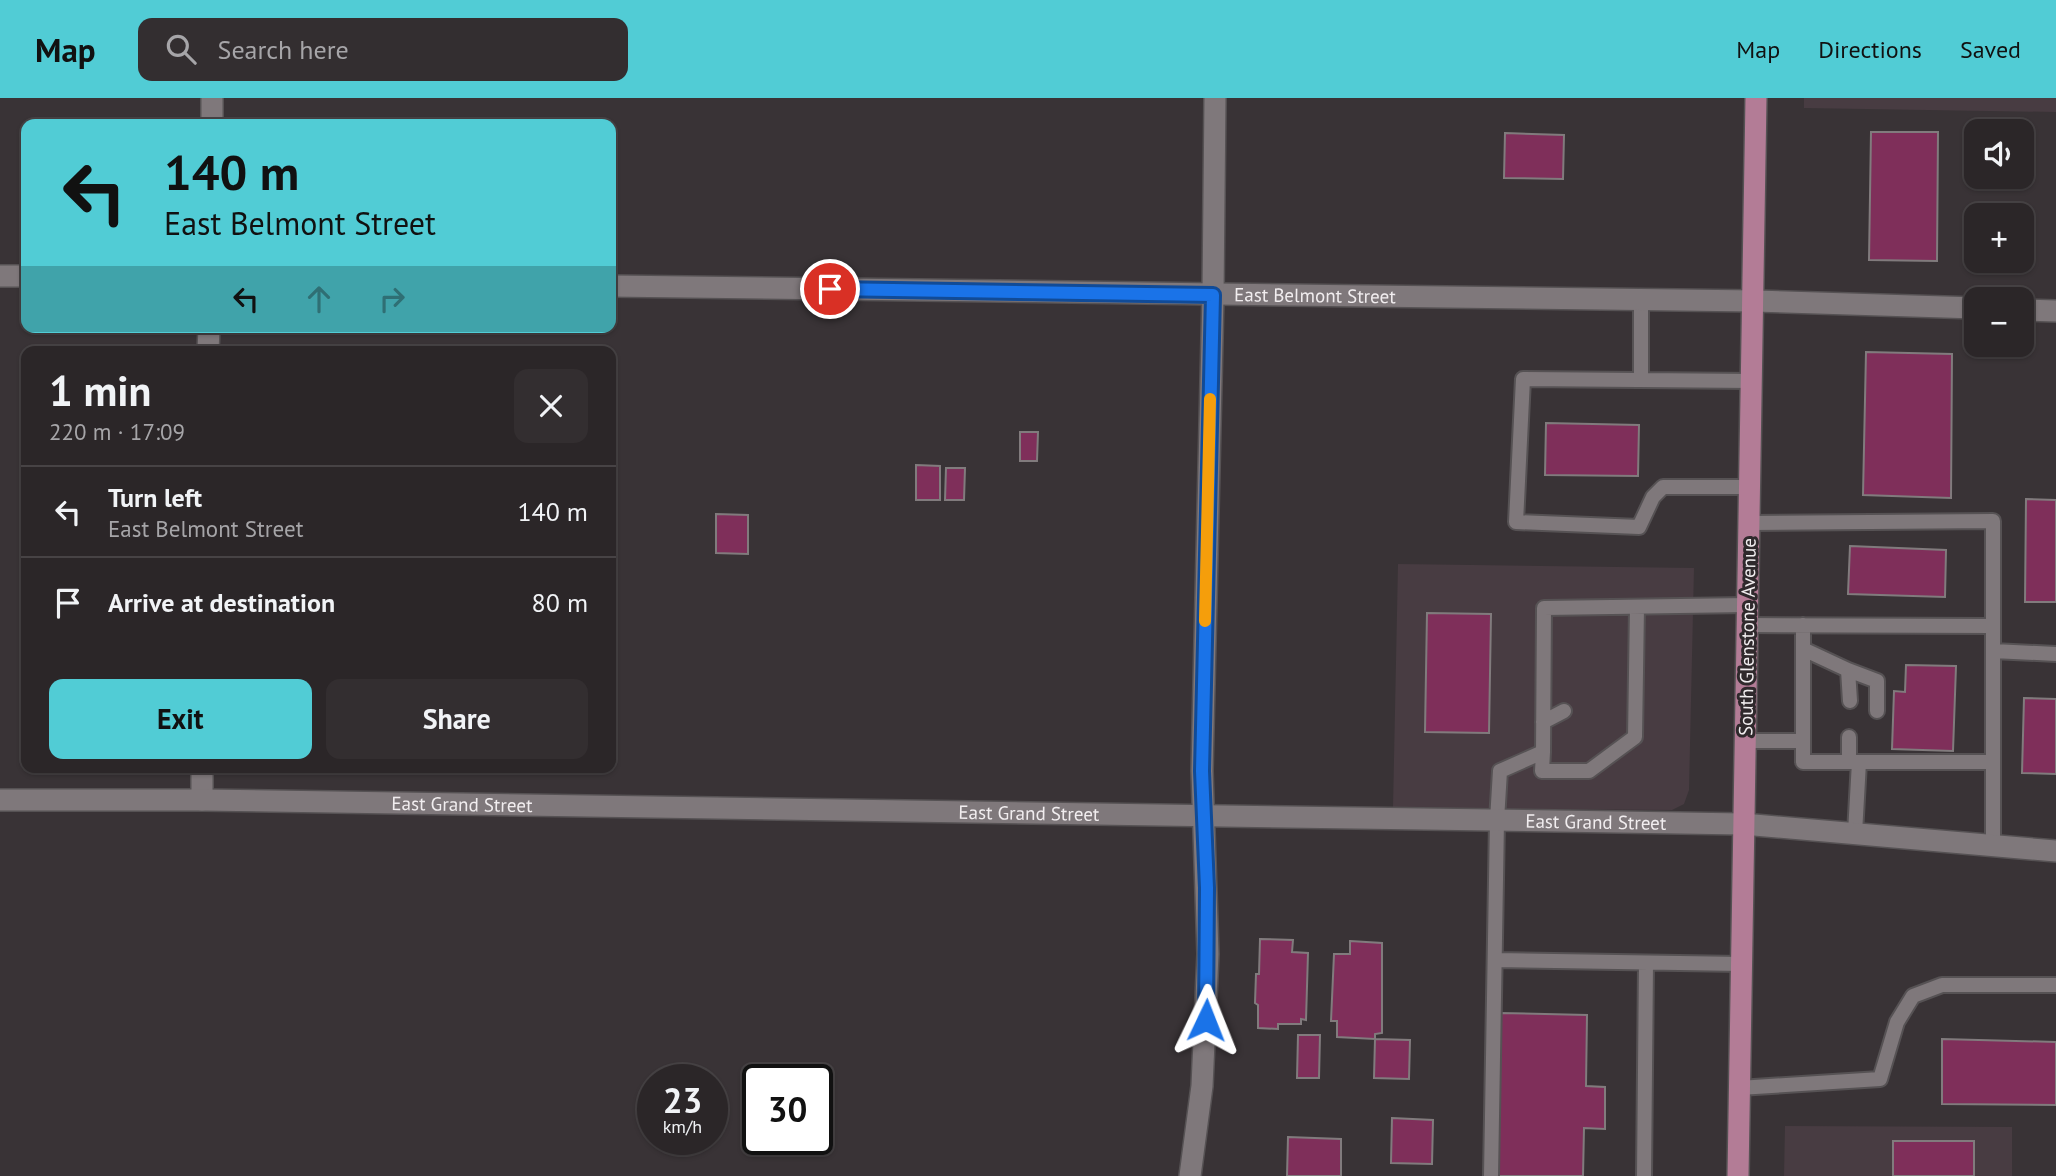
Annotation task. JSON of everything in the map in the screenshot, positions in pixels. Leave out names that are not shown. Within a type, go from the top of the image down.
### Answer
[{"type":"main road","name":"South Glenstone Avenue","points":[[1738,1176],[1742,824],[1755,301],[1756,98]]},
{"type":"street","points":[[212,98],[212,119]]},
{"type":"street","points":[[1190,1176],[1202,1086],[1207,1007],[1207,888],[1202,815],[1215,98]]},
{"type":"street","points":[[0,276],[21,276]]},
{"type":"street","name":"East Belmont Street","points":[[616,286],[1755,301],[1964,308]]},
{"type":"street","points":[[2034,310],[2056,311]]},
{"type":"street","points":[[202,773],[202,800]]},
{"type":"street","name":"East Grand Street","points":[[0,800],[202,800],[1742,824],[2056,851]]},
{"type":"lane","points":[[1641,300],[1641,380]]},
{"type":"lane","points":[[1750,487],[1663,487],[1653,497],[1639,527],[1516,522],[1523,379],[1753,381]]},
{"type":"lane","points":[[1750,523],[1993,521],[1993,844]]},
{"type":"lane","points":[[1637,607],[1631,676],[1635,737],[1589,771],[1542,771],[1544,608],[1637,607],[1747,615],[1803,625],[1993,625]]},
{"type":"lane","points":[[1803,625],[1803,762],[1854,762],[1875,754],[1993,762]]},
{"type":"lane","points":[[1803,649],[1877,681],[1877,712]]},
{"type":"lane","points":[[1993,651],[2056,654]]},
{"type":"lane","points":[[1848,670],[1850,701]]},
{"type":"lane","points":[[1543,722],[1564,711]]},
{"type":"lane","points":[[1849,737],[1854,762],[1856,833]]},
{"type":"lane","points":[[1745,741],[1803,741]]},
{"type":"lane","points":[[1491,1176],[1500,771],[1543,752]]},
{"type":"lane","points":[[1495,960],[1741,964]]},
{"type":"lane","points":[[1644,1176],[1646,963]]},
{"type":"lane","points":[[1739,1088],[1880,1079],[1897,1022],[1913,996],[1942,985],[2056,985]]},
{"type":"shaded area","points":[[1804,98],[2056,98],[2056,112],[1804,108]]},
{"type":"shaded area","points":[[1398,564],[1694,568],[1689,790],[1684,804],[1672,810],[1393,808]]},
{"type":"shaded area","points":[[1785,1126],[2012,1127],[2012,1176],[1784,1176]]},
{"type":"building","points":[[1871,132],[1938,132],[1937,261],[1869,260]]},
{"type":"building","points":[[1505,133],[1564,135],[1563,179],[1504,178]]},
{"type":"building","points":[[1866,352],[1952,354],[1951,498],[1863,495]]},
{"type":"building","points":[[1546,423],[1639,425],[1638,476],[1545,475]]},
{"type":"building","points":[[1020,432],[1038,432],[1037,461],[1020,461]]},
{"type":"building","points":[[916,465],[940,466],[940,500],[916,500]]},
{"type":"building","points":[[946,468],[965,468],[964,500],[945,500]]},
{"type":"building","points":[[2026,499],[2056,500],[2056,602],[2025,602]]},
{"type":"building","points":[[716,514],[748,515],[748,554],[716,553]]},
{"type":"building","points":[[1850,546],[1946,550],[1945,597],[1848,594]]},
{"type":"building","points":[[1427,613],[1491,614],[1489,733],[1425,732]]},
{"type":"building","points":[[1906,665],[1956,666],[1953,751],[1892,749],[1894,691],[1905,692]]},
{"type":"building","points":[[2024,698],[2056,699],[2056,774],[2022,773]]},
{"type":"building","points":[[1260,939],[1293,940],[1292,952],[1308,953],[1306,1020],[1301,1019],[1301,1024],[1278,1024],[1278,1029],[1258,1028],[1258,1005],[1255,1003]]},
{"type":"building","points":[[1350,941],[1382,943],[1382,1033],[1375,1034],[1375,1039],[1337,1037],[1337,1021],[1331,1021],[1334,954],[1350,954]]},
{"type":"building","points":[[1499,1013],[1587,1015],[1586,1086],[1605,1087],[1605,1129],[1584,1128],[1583,1176],[1496,1176]]},
{"type":"building","points":[[1298,1035],[1320,1035],[1319,1078],[1297,1078]]},
{"type":"building","points":[[1375,1039],[1410,1040],[1409,1079],[1374,1078]]},
{"type":"building","points":[[1942,1039],[2056,1042],[2056,1105],[1942,1104]]},
{"type":"building","points":[[1392,1118],[1433,1120],[1432,1164],[1391,1163]]},
{"type":"building","points":[[1288,1137],[1341,1139],[1341,1176],[1287,1176]]},
{"type":"building","points":[[1893,1141],[1974,1141],[1974,1176],[1893,1176]]},
{"type":"slow traffic","points":[[1205,621],[1210,399]]},
{"type":"route","points":[[830,289],[1213,295],[1202,771],[1207,888],[1206,1020]]}]
